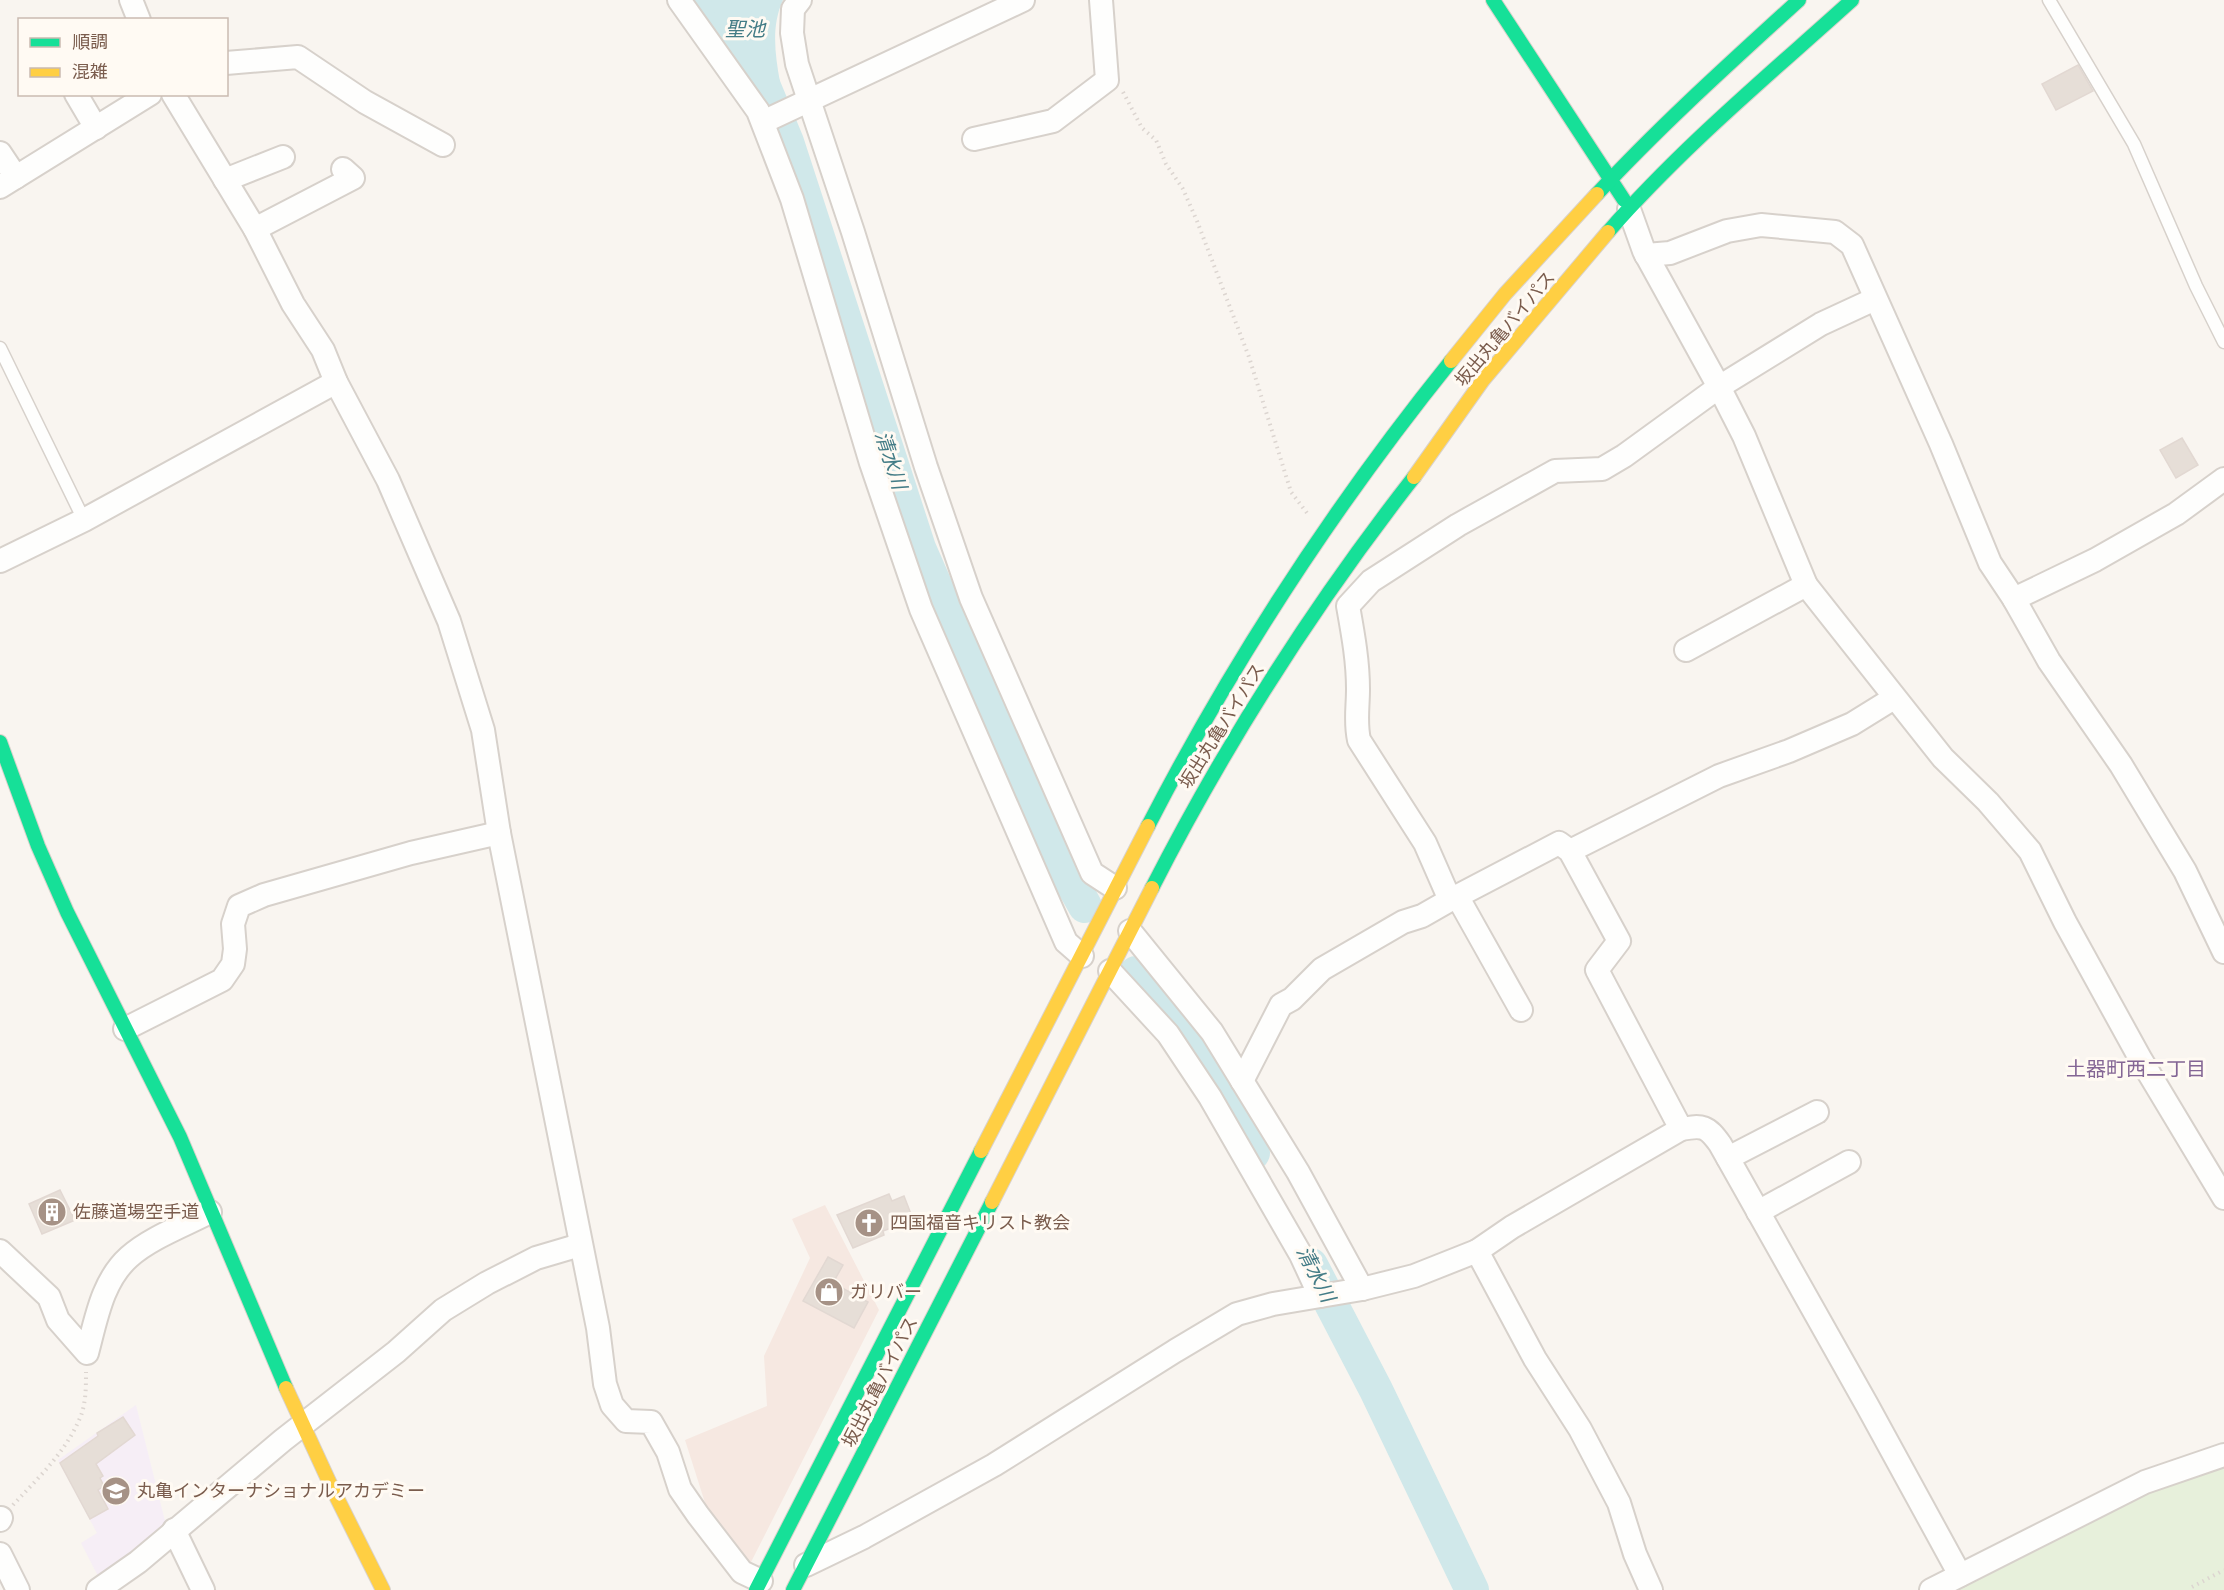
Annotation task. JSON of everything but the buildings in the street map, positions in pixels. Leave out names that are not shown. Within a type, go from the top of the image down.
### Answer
[{"type":"main road","points":[[1493,0],[1629,209]]},
{"type":"main road","name":"坂出丸亀バイパス","points":[[758,1586],[815,1471],[1162,799],[1231,677],[1320,535],[1404,419],[1505,294],[1611,179],[1700,91],[1799,0]]},
{"type":"main road","name":"坂出丸亀バイパス","points":[[793,1590],[1190,814],[1270,681],[1338,600],[1381,519],[1436,448],[1483,380],[1643,192],[1852,0]]},
{"type":"main road","points":[[0,742],[38,846],[67,912],[180,1137],[210,1212],[303,1425],[383,1590]]},
{"type":"street","points":[[131,0],[138,18]]},
{"type":"street","points":[[679,0],[758,111],[763,122],[792,199],[871,462],[921,609],[1066,942],[1082,956]]},
{"type":"street","points":[[800,0],[793,9],[792,33],[797,64],[853,232],[926,467],[971,598],[1092,873],[1115,888]]},
{"type":"street","points":[[763,122],[1023,0]]},
{"type":"street","points":[[974,139],[1053,121],[1107,80],[1101,0]]},
{"type":"street","points":[[228,63],[298,57],[365,102],[443,145]]},
{"type":"street","points":[[77,96],[96,128]]},
{"type":"street","points":[[0,153],[8,182],[147,96]]},
{"type":"street","points":[[173,96],[255,229],[293,304],[323,350],[336,382],[388,480],[449,621],[483,729],[499,833],[598,1328],[605,1384],[612,1405],[626,1421],[651,1422],[668,1452],[680,1489],[742,1572],[758,1586]]},
{"type":"street","points":[[225,180],[283,158]]},
{"type":"street","points":[[255,229],[352,178],[343,169]]},
{"type":"street","points":[[1629,209],[1646,255],[1744,436],[1806,585],[1943,758],[1988,802],[2030,850],[2065,922],[2136,1050],[2224,1197]]},
{"type":"street","points":[[1646,255],[1670,252],[1727,231],[1761,225],[1835,232],[1852,245],[1941,444],[1990,563],[2014,599],[2049,661],[2121,765],[2185,871],[2224,952]]},
{"type":"street","points":[[1338,600],[1458,525],[1555,471],[1602,469],[1624,456],[1719,387],[1821,324],[1875,299]]},
{"type":"street","points":[[0,561],[84,520],[336,382]]},
{"type":"street","points":[[2014,599],[2095,560],[2176,514],[2224,479]]},
{"type":"street","points":[[1294,575],[1338,600],[1356,650],[1358,691],[1355,724],[1359,740],[1425,843],[1453,898],[1521,1010]]},
{"type":"street","points":[[1686,650],[1806,585]]},
{"type":"street","points":[[1570,851],[1719,776],[1789,751],[1852,724],[1894,698]]},
{"type":"street","points":[[125,1029],[222,980],[233,964],[235,950],[233,924],[239,906],[264,895],[411,853],[499,833]]},
{"type":"street","points":[[1242,1081],[1281,1005],[1292,999],[1322,969],[1403,922],[1422,916],[1559,843],[1570,851],[1619,941],[1597,970],[1681,1129]]},
{"type":"street","points":[[1130,931],[1212,1032],[1298,1172],[1362,1289]]},
{"type":"street","points":[[1110,971],[1168,1034],[1210,1097],[1301,1255],[1320,1296]]},
{"type":"street","points":[[1728,1158],[1817,1112]]},
{"type":"street","points":[[806,1565],[864,1537],[994,1466],[1174,1351],[1237,1314],[1273,1304],[1362,1289],[1414,1276],[1477,1251],[1512,1227],[1681,1129],[1697,1126],[1710,1130],[1728,1158],[1960,1575]]},
{"type":"street","points":[[1758,1212],[1848,1162]]},
{"type":"street","points":[[87,1353],[102,1300],[110,1281],[129,1257],[210,1212]]},
{"type":"street","points":[[98,1590],[138,1562],[303,1425],[396,1352],[443,1310],[487,1283],[536,1258],[580,1245]]},
{"type":"street","points":[[0,1251],[49,1297],[58,1320],[87,1353]]},
{"type":"street","points":[[1477,1251],[1535,1359],[1580,1429],[1619,1503],[1635,1554],[1651,1590]]},
{"type":"street","points":[[1931,1590],[2145,1482],[2224,1455]]},
{"type":"street","points":[[174,1530],[203,1590]]},
{"type":"street","points":[[0,1554],[18,1590]]},
{"type":"lane","points":[[2049,0],[2134,144],[2196,286],[2224,342]]},
{"type":"lane","points":[[0,348],[84,520]]},
{"type":"path","points":[[1107,80],[1120,86],[1132,114],[1142,128],[1156,140],[1166,164],[1188,200],[1249,357],[1291,492],[1310,516]]},
{"type":"path","points":[[0,1519],[55,1461],[81,1417],[85,1398],[87,1353]]},
{"type":"path","points":[[2192,1587],[2224,1570]]},
{"type":"shaded area","points":[[825,1205],[879,1310],[749,1566],[707,1509],[685,1440],[767,1406],[764,1356],[810,1258],[792,1219]]},
{"type":"shaded area","name":"丸亀インターナショナルアカデミー","points":[[136,1405],[166,1525],[98,1576],[81,1543],[97,1533],[58,1460]]},
{"type":"green space","points":[[2224,1463],[2224,1590],[1939,1590],[2090,1514]]},
{"type":"water","name":"聖池","points":[[689,0],[783,0],[775,30],[780,82],[752,96]]},
{"type":"waterway","name":"清水川","points":[[728,0],[787,142],[919,548],[1043,832],[1085,906]]},
{"type":"waterway","name":"清水川","points":[[1136,973],[1207,1065],[1253,1153]]},
{"type":"waterway","name":"清水川","points":[[1311,1265],[1376,1390],[1472,1590]]},
{"type":"traffic: fast","points":[[1493,0],[1624,200]]},
{"type":"traffic: fast","points":[[1597,194],[1671,119],[1799,0]]},
{"type":"traffic: fast","points":[[1608,232],[1696,141],[1852,0]]},
{"type":"traffic: fast","points":[[1148,826],[1215,704],[1288,586],[1367,471],[1451,361]]},
{"type":"traffic: fast","points":[[1152,888],[1210,781],[1273,676],[1341,575],[1414,477]]},
{"type":"traffic: fast","points":[[0,742],[38,846],[67,912],[180,1137],[286,1388]]},
{"type":"traffic: fast","points":[[756,1590],[981,1151]]},
{"type":"traffic: fast","points":[[793,1590],[992,1202]]},
{"type":"traffic: slow","points":[[1451,361],[1505,294],[1597,194]]},
{"type":"traffic: slow","points":[[1414,477],[1483,380],[1608,232]]},
{"type":"traffic: slow","points":[[981,1151],[1148,826]]},
{"type":"traffic: slow","points":[[992,1202],[1152,888]]},
{"type":"traffic: slow","points":[[286,1388],[332,1488],[383,1590]]},
{"type":"place","name":"佐藤道場空手道","points":[[52,1212]]},
{"type":"place","name":"四国福音キリスト教会","points":[[869,1223]]},
{"type":"place","name":"ガリバー","points":[[829,1292]]},
{"type":"place","name":"丸亀インターナショナルアカデミー","points":[[116,1491]]},
{"type":"district","name":"土器町西二丁目","points":[[2136,1069]]}]
